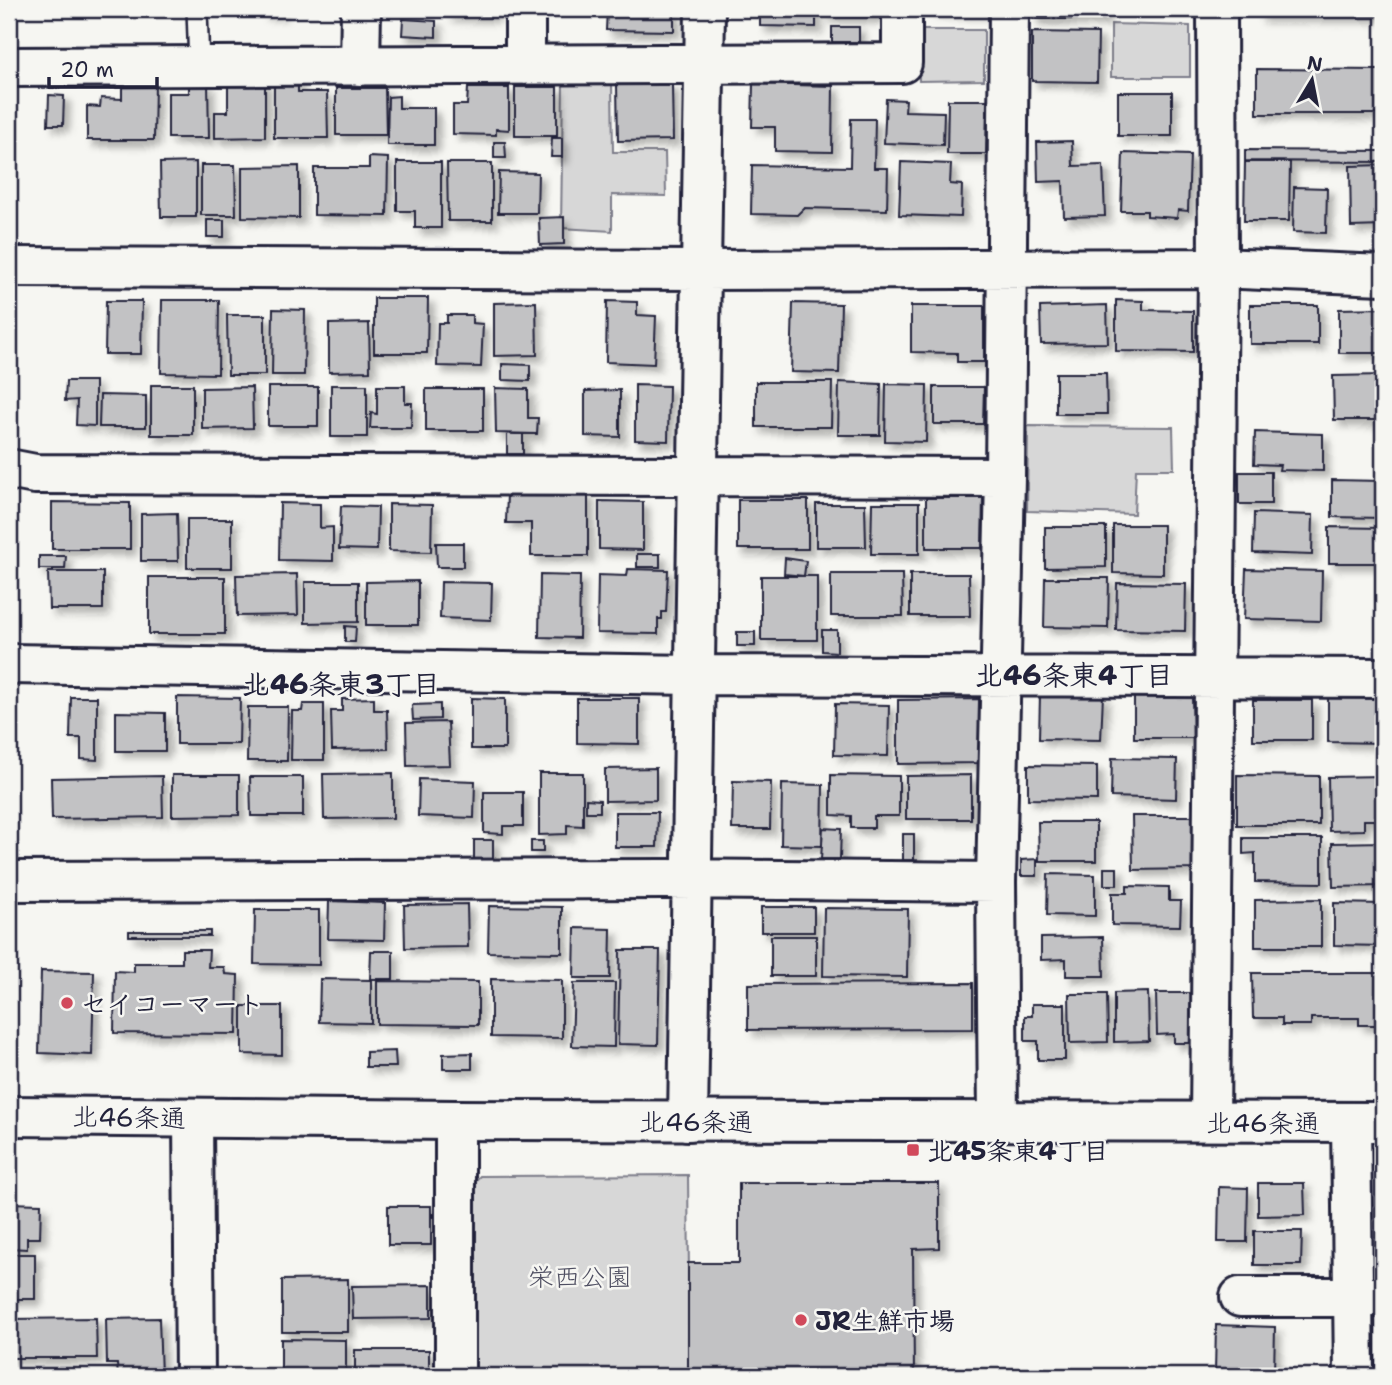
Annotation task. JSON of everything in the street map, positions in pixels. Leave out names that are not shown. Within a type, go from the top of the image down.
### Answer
[{"type":"street","points":[[360,9],[360,65]]},
{"type":"street","points":[[525,9],[525,65]]},
{"type":"street","points":[[688,1121],[705,9]]},
{"type":"street","points":[[9,67],[902,64],[902,9]]},
{"type":"street","points":[[998,1121],[996,882],[1005,477],[1009,9]]},
{"type":"street","points":[[1210,1121],[1218,268],[1217,9]]},
{"type":"street","points":[[9,267],[701,270],[1218,268],[1383,275]]},
{"type":"street","points":[[9,469],[35,474],[1005,477]]},
{"type":"street","points":[[9,664],[694,675],[1383,678]]},
{"type":"street","points":[[9,881],[691,879],[996,882]]},
{"type":"street","name":"北46条通","points":[[9,1116],[1367,1122]]},
{"type":"street","points":[[193,1118],[195,1376]]},
{"type":"street","points":[[455,1120],[455,1376]]},
{"type":"street","points":[[1354,1376],[1368,1297],[1367,1122]]},
{"type":"street","points":[[1240,1297],[1368,1297]]},
{"type":"lane","points":[[197,9],[199,66]]},
{"type":"green space","points":[[1111,24],[1190,26],[1190,77],[1111,77]]},
{"type":"green space","points":[[918,30],[984,30],[984,80],[919,81]]},
{"type":"green space","points":[[563,82],[612,84],[613,152],[665,152],[666,196],[612,195],[612,231],[561,228]]},
{"type":"green space","points":[[1028,426],[1173,427],[1174,469],[1136,469],[1134,514],[1027,511]]},
{"type":"green space","name":"栄西公園","points":[[688,1175],[690,1376],[471,1376],[470,1186],[480,1176]]},
{"type":"building","points":[[262,9],[281,9],[281,13],[262,13]]},
{"type":"building","points":[[447,9],[494,9],[494,16],[447,15]]},
{"type":"building","points":[[607,9],[674,9],[674,31],[606,30]]},
{"type":"building","points":[[760,9],[816,9],[816,27],[760,26]]},
{"type":"building","points":[[824,9],[876,9],[876,17],[823,16]]},
{"type":"building","points":[[987,9],[987,12],[930,11]]},
{"type":"building","points":[[1033,9],[1104,9],[1104,19],[1033,19]]},
{"type":"building","points":[[1258,9],[1383,9],[1383,16],[1258,16]]},
{"type":"building","points":[[403,19],[436,21],[436,37],[402,35]]},
{"type":"building","points":[[832,27],[859,27],[859,42],[832,42]]},
{"type":"building","points":[[1032,32],[1098,33],[1097,82],[1032,81]]},
{"type":"building","points":[[1257,69],[1383,70],[1383,114],[1257,114]]},
{"type":"building","points":[[228,81],[265,81],[265,137],[215,138],[215,112],[228,112]]},
{"type":"building","points":[[274,81],[298,81],[298,92],[327,92],[328,138],[274,138]]},
{"type":"building","points":[[122,82],[155,82],[154,140],[87,140],[87,106],[100,107],[101,98],[122,99]]},
{"type":"building","points":[[208,83],[209,138],[168,138],[168,93],[189,93],[189,84]]},
{"type":"building","points":[[753,84],[833,86],[832,152],[775,151],[775,127],[752,127]]},
{"type":"building","points":[[617,85],[672,85],[673,140],[618,141]]},
{"type":"building","points":[[515,87],[557,87],[557,136],[515,136]]},
{"type":"building","points":[[336,88],[385,88],[386,135],[336,135]]},
{"type":"building","points":[[468,88],[509,88],[509,130],[496,129],[496,135],[453,134],[453,105],[467,105]]},
{"type":"building","points":[[1118,92],[1172,92],[1172,136],[1118,136]]},
{"type":"building","points":[[49,95],[64,96],[63,125],[48,125]]},
{"type":"building","points":[[399,96],[399,108],[434,108],[434,145],[387,145],[388,97]]},
{"type":"building","points":[[886,99],[906,100],[905,111],[944,112],[943,145],[884,143]]},
{"type":"building","points":[[948,100],[987,100],[986,154],[947,154]]},
{"type":"building","points":[[851,119],[875,119],[874,168],[888,168],[887,210],[804,208],[797,215],[751,214],[752,165],[850,167]]},
{"type":"building","points":[[552,138],[562,138],[562,157],[551,157]]},
{"type":"building","points":[[1072,141],[1073,166],[1103,165],[1105,216],[1064,217],[1063,181],[1038,182],[1037,142]]},
{"type":"building","points":[[494,142],[505,142],[506,158],[494,158]]},
{"type":"building","points":[[1245,150],[1383,151],[1383,162],[1245,161]]},
{"type":"building","points":[[1123,153],[1190,155],[1188,211],[1178,210],[1177,218],[1147,216],[1147,211],[1121,211]]},
{"type":"building","points":[[369,157],[388,158],[387,216],[314,215],[314,168],[369,168]]},
{"type":"building","points":[[196,162],[196,217],[161,217],[160,163]]},
{"type":"building","points":[[397,162],[441,162],[441,228],[415,228],[415,211],[397,211]]},
{"type":"building","points":[[901,162],[951,164],[950,184],[962,185],[961,217],[899,215]]},
{"type":"building","points":[[1245,162],[1290,162],[1289,221],[1244,221]]},
{"type":"building","points":[[447,163],[492,163],[492,221],[448,221]]},
{"type":"building","points":[[201,165],[235,165],[236,215],[201,215]]},
{"type":"building","points":[[1383,165],[1383,226],[1351,227],[1350,166]]},
{"type":"building","points":[[299,166],[299,218],[242,217],[242,167]]},
{"type":"building","points":[[499,172],[538,173],[537,213],[498,213]]},
{"type":"building","points":[[1294,187],[1327,188],[1326,233],[1293,232]]},
{"type":"building","points":[[564,217],[564,244],[540,245],[539,218]]},
{"type":"building","points":[[207,220],[224,220],[224,237],[207,237]]},
{"type":"building","points":[[374,298],[428,298],[427,353],[374,353]]},
{"type":"building","points":[[162,300],[219,300],[218,374],[161,373]]},
{"type":"building","points":[[1116,300],[1143,301],[1143,310],[1193,311],[1193,352],[1116,351]]},
{"type":"building","points":[[106,301],[142,301],[141,354],[105,354]]},
{"type":"building","points":[[607,301],[637,302],[637,315],[656,316],[654,364],[606,362]]},
{"type":"building","points":[[536,302],[537,355],[494,356],[494,303]]},
{"type":"building","points":[[793,303],[841,304],[839,373],[791,372]]},
{"type":"building","points":[[1107,305],[1108,343],[1041,344],[1040,307]]},
{"type":"building","points":[[1250,305],[1318,305],[1318,344],[1250,344]]},
{"type":"building","points":[[911,306],[984,306],[984,362],[957,362],[957,353],[911,352]]},
{"type":"building","points":[[1383,308],[1383,353],[1339,353],[1339,309]]},
{"type":"building","points":[[273,309],[305,310],[304,375],[272,375]]},
{"type":"building","points":[[227,315],[265,315],[265,375],[228,375]]},
{"type":"building","points":[[447,315],[472,315],[472,323],[483,324],[481,367],[437,366],[438,323],[447,323]]},
{"type":"building","points":[[369,323],[370,371],[329,372],[329,324]]},
{"type":"building","points":[[502,364],[530,365],[530,381],[502,380]]},
{"type":"building","points":[[1056,373],[1106,373],[1107,414],[1056,414]]},
{"type":"building","points":[[1383,375],[1383,420],[1334,420],[1333,376]]},
{"type":"building","points":[[66,381],[95,381],[95,426],[76,425],[77,400],[65,401]]},
{"type":"building","points":[[756,382],[832,382],[831,427],[756,427]]},
{"type":"building","points":[[839,382],[881,384],[880,435],[838,435]]},
{"type":"building","points":[[886,384],[927,385],[926,442],[885,441]]},
{"type":"building","points":[[151,385],[193,385],[193,435],[151,435]]},
{"type":"building","points":[[331,385],[367,385],[367,437],[331,437]]},
{"type":"building","points":[[635,385],[669,386],[668,441],[635,440]]},
{"type":"building","points":[[377,386],[405,386],[405,403],[412,403],[411,428],[370,428],[371,413],[377,414]]},
{"type":"building","points":[[252,387],[253,428],[202,429],[202,388]]},
{"type":"building","points":[[268,387],[318,387],[318,426],[268,426]]},
{"type":"building","points":[[934,387],[984,387],[983,424],[934,424]]},
{"type":"building","points":[[495,388],[528,389],[528,418],[538,418],[537,434],[496,433]]},
{"type":"building","points":[[426,389],[483,389],[483,431],[426,431]]},
{"type":"building","points":[[620,390],[620,437],[585,436],[585,391]]},
{"type":"building","points":[[100,395],[146,396],[146,427],[99,427]]},
{"type":"building","points":[[1255,432],[1323,434],[1323,471],[1279,470],[1280,465],[1254,464]]},
{"type":"building","points":[[507,434],[523,434],[523,454],[507,454]]},
{"type":"building","points":[[1239,472],[1271,472],[1271,504],[1239,504]]},
{"type":"building","points":[[1332,480],[1383,481],[1383,518],[1332,517]]},
{"type":"building","points":[[507,493],[588,494],[588,556],[531,556],[531,523],[506,523]]},
{"type":"building","points":[[926,498],[983,498],[982,548],[926,548]]},
{"type":"building","points":[[738,500],[808,500],[808,549],[738,549]]},
{"type":"building","points":[[599,501],[643,502],[643,550],[599,549]]},
{"type":"building","points":[[52,502],[130,503],[130,549],[52,549]]},
{"type":"building","points":[[280,503],[320,504],[320,528],[333,527],[333,561],[279,560]]},
{"type":"building","points":[[872,503],[919,503],[919,554],[871,554]]},
{"type":"building","points":[[389,504],[432,505],[431,552],[389,551]]},
{"type":"building","points":[[816,504],[865,504],[866,547],[816,547]]},
{"type":"building","points":[[341,506],[378,507],[377,550],[339,549]]},
{"type":"building","points":[[177,513],[178,561],[141,561],[141,514]]},
{"type":"building","points":[[1254,513],[1313,515],[1312,555],[1253,553]]},
{"type":"building","points":[[187,519],[232,519],[232,568],[187,568]]},
{"type":"building","points":[[1113,525],[1163,525],[1163,574],[1113,573]]},
{"type":"building","points":[[1045,527],[1106,527],[1106,567],[1045,568]]},
{"type":"building","points":[[1329,527],[1383,528],[1383,563],[1329,563]]},
{"type":"building","points":[[436,543],[463,543],[463,567],[437,567]]},
{"type":"building","points":[[637,554],[660,554],[660,567],[637,567]]},
{"type":"building","points":[[39,556],[66,556],[65,569],[39,569]]},
{"type":"building","points":[[785,558],[806,561],[804,576],[784,574]]},
{"type":"building","points":[[628,569],[668,570],[666,612],[662,612],[662,619],[658,619],[658,634],[597,633],[598,575],[627,576]]},
{"type":"building","points":[[1246,569],[1322,571],[1321,621],[1244,619]]},
{"type":"building","points":[[48,572],[103,572],[103,609],[49,609]]},
{"type":"building","points":[[297,574],[298,615],[237,616],[236,575]]},
{"type":"building","points":[[831,574],[902,574],[903,616],[831,616]]},
{"type":"building","points":[[910,574],[969,574],[970,616],[910,616]]},
{"type":"building","points":[[540,575],[580,576],[579,638],[539,637]]},
{"type":"building","points":[[761,576],[817,576],[817,640],[761,640]]},
{"type":"building","points":[[149,577],[225,577],[225,634],[149,634]]},
{"type":"building","points":[[1045,578],[1109,578],[1108,628],[1044,627]]},
{"type":"building","points":[[418,581],[418,625],[366,625],[366,582]]},
{"type":"building","points":[[305,582],[358,582],[358,622],[305,623]]},
{"type":"building","points":[[441,582],[492,583],[491,620],[440,618]]},
{"type":"building","points":[[1117,583],[1186,584],[1185,631],[1116,630]]},
{"type":"building","points":[[345,626],[356,627],[355,642],[345,642]]},
{"type":"building","points":[[822,630],[837,630],[837,652],[822,651]]},
{"type":"building","points":[[737,632],[755,632],[755,646],[737,646]]},
{"type":"building","points":[[1040,694],[1103,695],[1101,740],[1039,739]]},
{"type":"building","points":[[1328,696],[1383,696],[1383,743],[1328,742]]},
{"type":"building","points":[[71,697],[97,697],[97,760],[81,759],[81,738],[70,738]]},
{"type":"building","points":[[177,697],[240,698],[239,744],[177,744]]},
{"type":"building","points":[[1134,697],[1192,697],[1193,738],[1134,738]]},
{"type":"building","points":[[374,698],[374,710],[387,710],[388,749],[332,750],[331,711],[342,711],[342,699]]},
{"type":"building","points":[[471,698],[505,699],[505,749],[471,749]]},
{"type":"building","points":[[577,698],[639,698],[639,744],[577,743]]},
{"type":"building","points":[[979,699],[980,763],[898,764],[898,700]]},
{"type":"building","points":[[1253,700],[1312,700],[1312,740],[1253,740]]},
{"type":"building","points":[[303,704],[324,704],[324,760],[291,760],[292,711],[302,711]]},
{"type":"building","points":[[440,704],[440,719],[413,720],[412,705]]},
{"type":"building","points":[[835,704],[889,705],[888,756],[834,755]]},
{"type":"building","points":[[248,707],[288,707],[287,761],[247,761]]},
{"type":"building","points":[[116,712],[165,713],[165,751],[116,751]]},
{"type":"building","points":[[448,722],[450,765],[407,766],[406,723]]},
{"type":"building","points":[[1112,758],[1177,759],[1176,799],[1111,797]]},
{"type":"building","points":[[1028,765],[1097,766],[1097,800],[1028,799]]},
{"type":"building","points":[[656,768],[656,800],[605,801],[605,769]]},
{"type":"building","points":[[393,773],[393,818],[324,819],[323,774]]},
{"type":"building","points":[[539,773],[583,773],[583,826],[567,825],[567,834],[539,835]]},
{"type":"building","points":[[172,775],[239,775],[239,815],[172,816]]},
{"type":"building","points":[[831,775],[899,776],[899,816],[874,816],[874,828],[851,828],[851,816],[831,815]]},
{"type":"building","points":[[971,775],[971,819],[906,819],[906,776]]},
{"type":"building","points":[[1237,775],[1319,776],[1319,825],[1237,825]]},
{"type":"building","points":[[162,776],[163,817],[52,819],[51,778]]},
{"type":"building","points":[[1383,776],[1383,820],[1364,820],[1364,830],[1329,831],[1328,777]]},
{"type":"building","points":[[250,777],[303,777],[303,816],[251,816]]},
{"type":"building","points":[[419,779],[475,781],[474,818],[418,816]]},
{"type":"building","points":[[733,781],[771,782],[770,829],[732,829]]},
{"type":"building","points":[[782,784],[823,785],[822,846],[781,845]]},
{"type":"building","points":[[484,792],[523,792],[523,826],[503,826],[503,834],[484,833]]},
{"type":"building","points":[[586,799],[600,800],[600,812],[586,812]]},
{"type":"building","points":[[615,812],[658,812],[657,847],[615,847]]},
{"type":"building","points":[[1132,816],[1192,816],[1193,869],[1133,870]]},
{"type":"building","points":[[1038,822],[1096,822],[1096,861],[1039,861]]},
{"type":"building","points":[[823,828],[841,829],[840,859],[821,859]]},
{"type":"building","points":[[903,834],[914,834],[914,860],[903,860]]},
{"type":"building","points":[[1243,838],[1322,838],[1322,883],[1255,882],[1255,853],[1243,854]]},
{"type":"building","points":[[474,840],[493,840],[493,863],[474,863]]},
{"type":"building","points":[[531,841],[543,841],[543,852],[531,852]]},
{"type":"building","points":[[1383,842],[1383,886],[1333,887],[1332,843]]},
{"type":"building","points":[[1037,859],[1037,876],[1021,876],[1021,860]]},
{"type":"building","points":[[1104,868],[1117,868],[1117,885],[1104,885]]},
{"type":"building","points":[[1048,874],[1095,875],[1095,916],[1047,915]]},
{"type":"building","points":[[1127,886],[1169,887],[1169,901],[1181,901],[1180,926],[1112,925],[1112,893],[1127,893]]},
{"type":"building","points":[[1321,899],[1321,947],[1255,947],[1255,900]]},
{"type":"building","points":[[329,901],[385,903],[384,940],[328,939]]},
{"type":"building","points":[[1334,903],[1383,904],[1383,946],[1334,945]]},
{"type":"building","points":[[467,904],[468,947],[405,948],[404,905]]},
{"type":"building","points":[[489,906],[562,907],[562,953],[488,952]]},
{"type":"building","points":[[761,907],[814,907],[814,932],[761,932]]},
{"type":"building","points":[[824,908],[908,909],[907,977],[823,976]]},
{"type":"building","points":[[255,910],[319,910],[319,965],[254,964]]},
{"type":"building","points":[[575,928],[611,929],[610,978],[574,978]]},
{"type":"building","points":[[129,931],[210,931],[210,936],[129,936]]},
{"type":"building","points":[[771,936],[816,936],[816,976],[771,976]]},
{"type":"building","points":[[1103,937],[1104,976],[1066,976],[1066,959],[1041,960],[1041,938]]},
{"type":"building","points":[[182,950],[209,950],[208,967],[224,967],[225,974],[238,975],[237,1034],[114,1033],[115,971],[134,972],[134,963],[182,963]]},
{"type":"building","points":[[620,950],[660,950],[658,1045],[618,1044]]},
{"type":"building","points":[[371,951],[393,951],[393,979],[370,979]]},
{"type":"building","points":[[41,971],[94,972],[92,1055],[39,1053]]},
{"type":"building","points":[[1252,973],[1383,973],[1383,1025],[1359,1025],[1359,1018],[1311,1018],[1311,1025],[1282,1025],[1282,1018],[1253,1018]]},
{"type":"building","points":[[320,979],[371,980],[371,1023],[319,1022]]},
{"type":"building","points":[[491,979],[562,980],[562,1038],[491,1037]]},
{"type":"building","points":[[377,981],[478,982],[478,1025],[377,1024]]},
{"type":"building","points":[[574,983],[615,983],[614,1047],[572,1046]]},
{"type":"building","points":[[973,983],[973,1029],[748,1030],[748,984]]},
{"type":"building","points":[[1148,992],[1149,1041],[1114,1042],[1114,993]]},
{"type":"building","points":[[1156,993],[1193,993],[1194,1043],[1174,1043],[1174,1034],[1157,1035]]},
{"type":"building","points":[[1069,994],[1107,994],[1108,1042],[1070,1043]]},
{"type":"building","points":[[1032,1004],[1065,1004],[1065,1060],[1038,1060],[1038,1041],[1025,1041],[1025,1016],[1032,1016]]},
{"type":"building","points":[[242,1006],[282,1006],[282,1055],[242,1054]]},
{"type":"building","points":[[395,1051],[396,1067],[366,1067],[366,1052]]},
{"type":"building","points":[[472,1053],[472,1069],[443,1069],[443,1054]]},
{"type":"building","name":"JR生鮮市場","points":[[739,1183],[939,1183],[939,1248],[913,1249],[914,1376],[688,1376],[688,1263],[739,1263]]},
{"type":"building","points":[[1258,1183],[1304,1183],[1305,1215],[1258,1216]]},
{"type":"building","points":[[1219,1187],[1248,1188],[1247,1242],[1218,1242]]},
{"type":"building","points":[[9,1203],[41,1204],[40,1238],[27,1238],[27,1249],[9,1248]]},
{"type":"building","points":[[388,1206],[431,1206],[431,1245],[388,1245]]},
{"type":"building","points":[[1254,1231],[1302,1231],[1301,1265],[1254,1265]]},
{"type":"building","points":[[9,1254],[35,1254],[35,1299],[9,1299]]},
{"type":"building","points":[[348,1279],[348,1332],[282,1332],[282,1280]]},
{"type":"building","points":[[431,1285],[431,1318],[353,1319],[352,1286]]},
{"type":"building","points":[[96,1318],[97,1358],[9,1358],[9,1319]]},
{"type":"building","points":[[159,1318],[161,1376],[118,1376],[117,1364],[107,1364],[106,1319]]},
{"type":"building","points":[[1216,1325],[1275,1327],[1274,1374],[1215,1373]]},
{"type":"building","points":[[281,1339],[346,1340],[346,1376],[281,1376]]},
{"type":"building","points":[[355,1350],[429,1350],[429,1376],[355,1376]]},
{"type":"place","name":"セイコーマート","points":[[67,1003]]},
{"type":"place","name":"北45条東4丁目","points":[[913,1150]]},
{"type":"place","name":"JR生鮮市場","points":[[801,1320]]},
{"type":"district","name":"北46条東4丁目","points":[[1074,675]]},
{"type":"district","name":"北46条東3丁目","points":[[341,684]]}]
